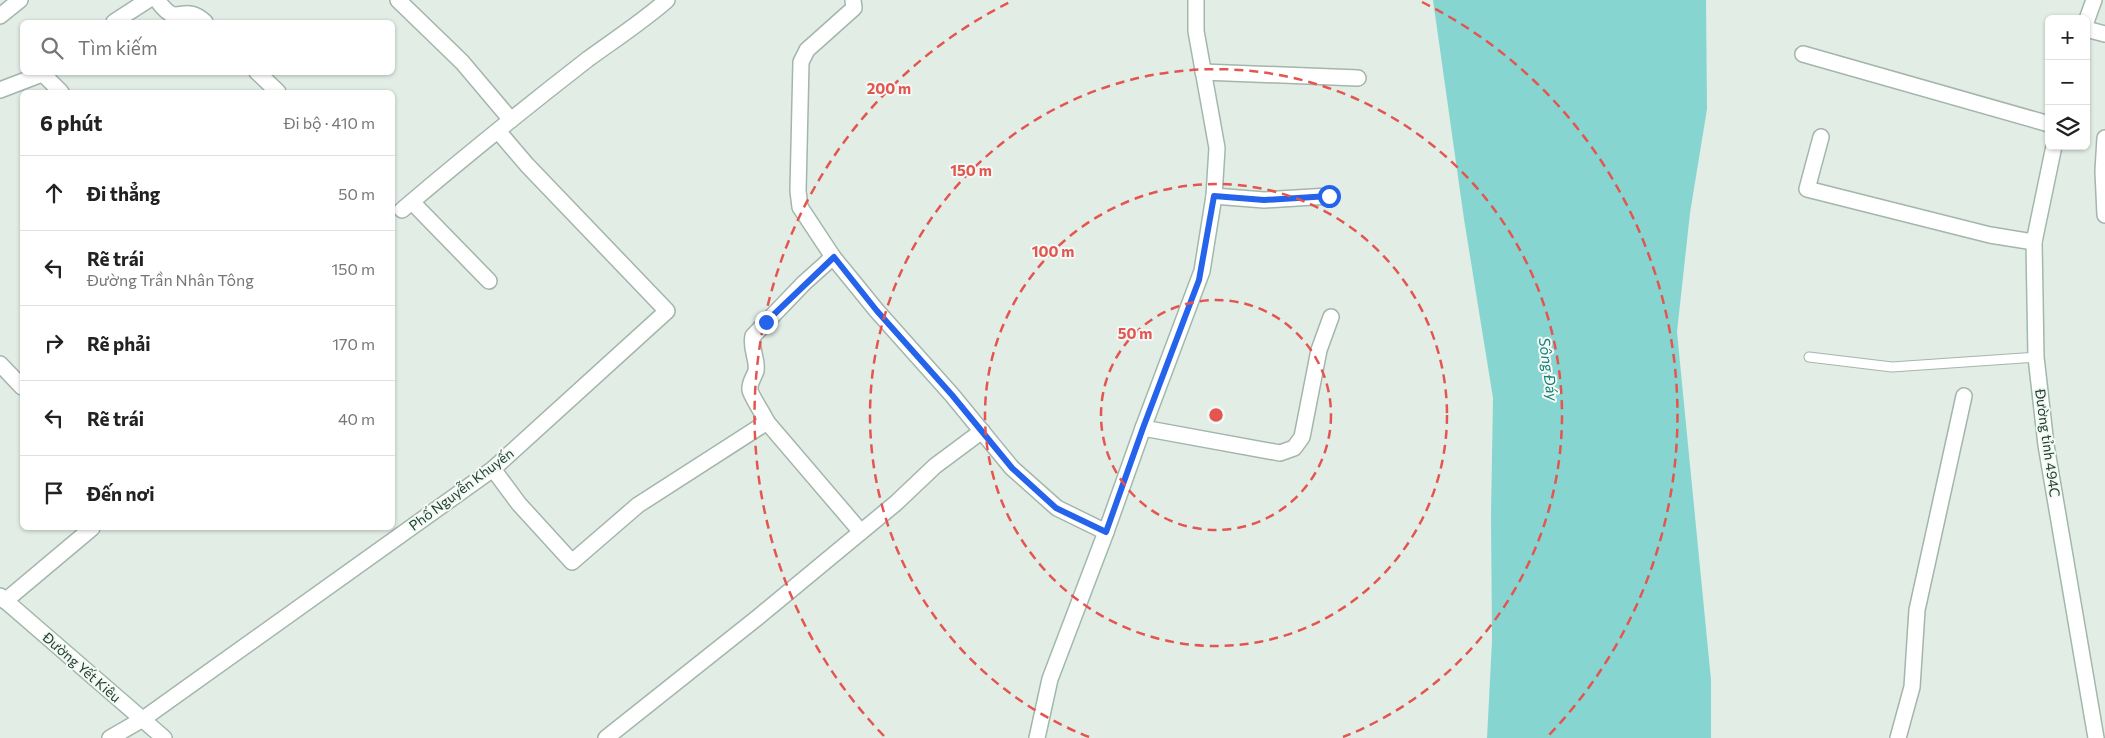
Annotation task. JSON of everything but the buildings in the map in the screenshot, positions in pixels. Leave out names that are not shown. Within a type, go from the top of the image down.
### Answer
[{"type":"street","points":[[0,16],[20,0]]},
{"type":"street","points":[[117,20],[148,0]]},
{"type":"street","points":[[157,0],[169,13],[177,15],[188,12],[202,20]]},
{"type":"street","points":[[398,0],[462,62],[511,120]]},
{"type":"street","points":[[489,281],[407,206],[511,120],[589,59],[652,14],[667,0]]},
{"type":"street","points":[[853,0],[854,8],[806,50],[801,62],[798,191],[800,206],[834,257],[877,311],[952,395],[1012,468],[1056,508],[1106,532]]},
{"type":"street","points":[[1037,738],[1050,678],[1202,271],[1214,196],[1217,148],[1196,31],[1196,0]]},
{"type":"street","points":[[2089,15],[2094,0]]},
{"type":"street","points":[[2090,30],[2105,34]]},
{"type":"street","points":[[1803,54],[2045,123]]},
{"type":"street","points":[[1204,72],[1358,78]]},
{"type":"street","points":[[0,90],[43,75]]},
{"type":"street","points":[[47,75],[59,90]]},
{"type":"street","points":[[260,75],[276,90]]},
{"type":"street","name":"Phố Nguyễn Khuyến","points":[[110,738],[143,719],[493,469],[666,311],[527,165],[498,131]]},
{"type":"street","points":[[1821,137],[1807,189],[1990,235],[2034,242]]},
{"type":"street","points":[[2105,138],[2103,171],[2105,215]]},
{"type":"street","name":"Đường tỉnh 494C","points":[[2053,150],[2034,242],[2036,357],[2046,445],[2096,738]]},
{"type":"street","points":[[1214,196],[1264,200],[1329,196]]},
{"type":"street","points":[[834,257],[804,283],[753,336],[751,345],[756,372],[750,390],[767,422],[862,532]]},
{"type":"street","points":[[1143,428],[1280,453],[1294,448],[1302,437],[1319,350],[1331,317]]},
{"type":"street","points":[[0,364],[20,384]]},
{"type":"street","points":[[1898,738],[1912,686],[1917,610],[1964,396]]},
{"type":"street","points":[[493,469],[519,504],[572,562],[638,505],[767,422]]},
{"type":"street","points":[[606,738],[862,532],[896,503],[934,466],[982,431]]},
{"type":"street","points":[[2,598],[89,530]]},
{"type":"street","name":"Đường Yết Kiêu","points":[[2,598],[164,738]]},
{"type":"lane","points":[[1809,357],[1892,367],[2036,357]]},
{"type":"water","name":"Sông Đáy","points":[[1433,0],[1706,0],[1707,109],[1690,213],[1677,332],[1711,680],[1711,738],[1487,738],[1492,641],[1491,516],[1493,398],[1464,219]]},
{"type":"route","points":[[766,322],[804,283],[834,257],[877,311],[952,395],[1012,468],[1056,508],[1106,532],[1202,271],[1214,196],[1264,200],[1329,196]]}]
